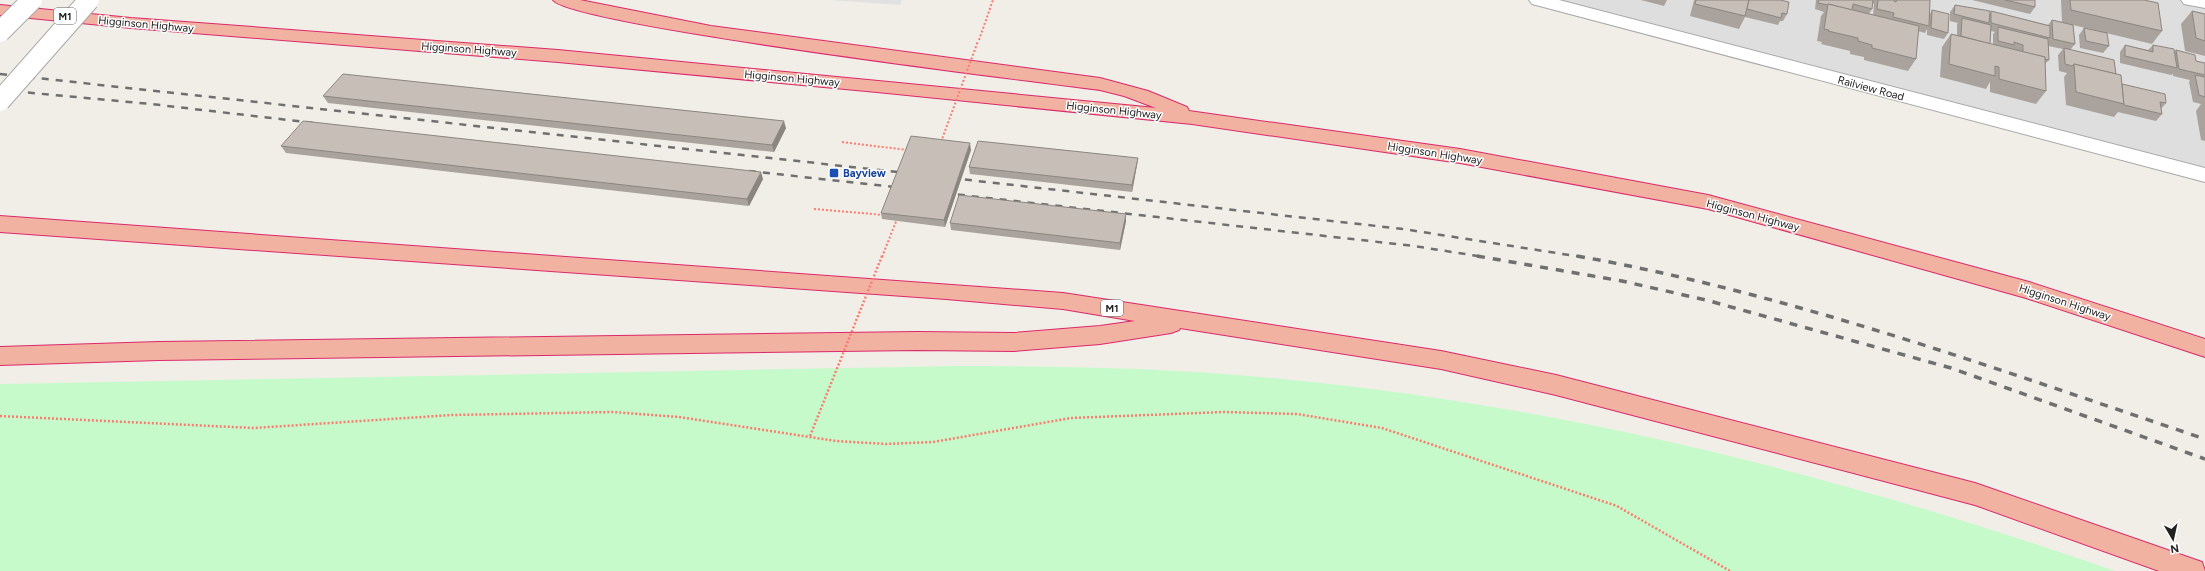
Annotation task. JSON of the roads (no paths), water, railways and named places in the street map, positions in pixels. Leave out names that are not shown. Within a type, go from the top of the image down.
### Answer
[{"type":"highway","points":[[562,0],[578,5],[711,32],[1100,84],[1130,90],[1160,101],[1192,118]]},
{"type":"highway","name":"Higginson Highway","points":[[0,10],[131,23],[573,57],[1192,118],[1460,156],[1708,202],[2029,290],[2205,348]]},
{"type":"highway","name":"M1","points":[[0,224],[946,291],[1063,301],[1194,320],[1442,360],[1556,385],[1975,494],[2193,571]]},
{"type":"highway","points":[[0,356],[159,351],[1014,342],[1100,335],[1194,320]]},
{"type":"street","points":[[0,32],[32,0]]},
{"type":"street","points":[[0,101],[89,0]]},
{"type":"street","name":"Railview Road","points":[[1538,0],[2205,175]]},
{"type":"street","points":[[2190,0],[2205,3]]},
{"type":"railway","points":[[0,74],[907,173]]},
{"type":"railway","points":[[0,90],[151,104],[314,123]]},
{"type":"railway","points":[[749,171],[903,188]]},
{"type":"railway","points":[[951,178],[1403,229],[1582,257]]},
{"type":"railway","points":[[944,193],[1414,246],[1484,257]]},
{"type":"railway","points":[[1477,256],[1622,281],[1706,300],[1951,368],[2205,459]]},
{"type":"railway","points":[[1577,256],[1582,257]]},
{"type":"railway","points":[[1582,257],[1657,272],[1816,312],[1972,361],[2205,439]]},
{"type":"place","name":"Bayview","points":[[834,173]]}]
